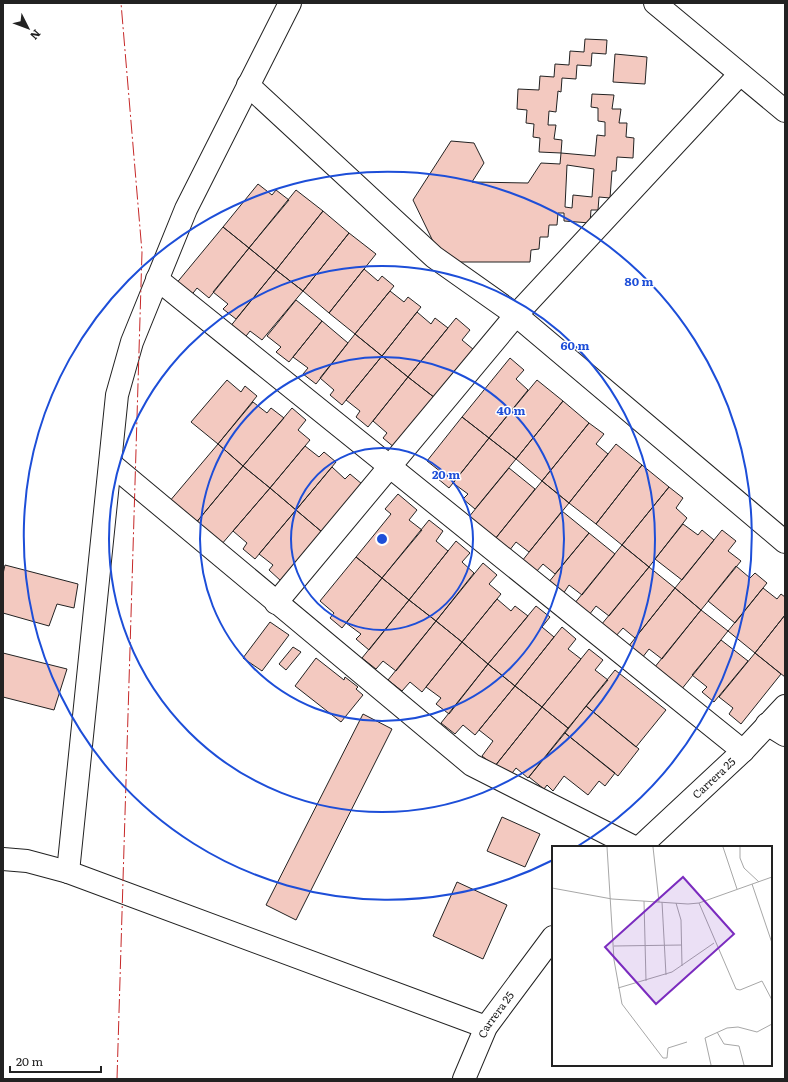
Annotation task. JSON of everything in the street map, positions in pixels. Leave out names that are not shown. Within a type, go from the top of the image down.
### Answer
[{"type":"street","points":[[68,872],[117,395],[132,342],[186,209],[290,3]]},
{"type":"street","points":[[654,3],[785,111]]},
{"type":"street","points":[[276,603],[516,315],[740,74]]},
{"type":"street","points":[[248,85],[434,257],[516,315],[785,542]]},
{"type":"street","points":[[157,279],[743,751]]},
{"type":"street","points":[[111,464],[472,765],[632,846]]},
{"type":"street","name":"Carrera 25","points":[[641,846],[743,751],[776,729],[785,706]]},
{"type":"street","points":[[3,859],[27,861],[68,872],[486,1027]]},
{"type":"street","name":"Carrera 25","points":[[464,1079],[486,1027],[552,938]]},
{"type":"building","points":[[585,39],[607,40],[606,54],[592,53],[591,66],[577,65],[576,79],[562,78],[561,92],[558,91],[556,112],[549,111],[548,125],[556,125],[554,139],[562,140],[561,153],[539,152],[540,138],[533,137],[534,124],[526,123],[527,110],[517,109],[518,89],[539,90],[540,76],[554,77],[555,64],[569,65],[570,51],[584,52]]},
{"type":"building","points":[[615,54],[647,57],[645,84],[613,82]]},
{"type":"building","points":[[592,94],[614,95],[612,109],[621,109],[619,123],[627,123],[626,137],[634,138],[633,158],[617,157],[616,171],[612,171],[610,198],[599,197],[598,210],[591,210],[590,223],[564,221],[564,213],[558,213],[557,225],[549,225],[548,237],[540,237],[539,249],[531,250],[530,262],[443,262],[413,200],[451,141],[474,143],[484,163],[472,182],[528,183],[541,163],[560,164],[561,153],[595,156],[597,135],[605,136],[605,122],[598,121],[598,108],[591,107]],"holes":[[[567,165],[594,169],[592,197],[573,195],[572,208],[565,207]]]},
{"type":"building","points":[[258,184],[272,195],[276,190],[289,200],[249,248],[223,227]]},
{"type":"building","points":[[296,190],[323,211],[276,270],[249,248]]},
{"type":"building","points":[[323,211],[349,233],[303,291],[276,270]]},
{"type":"building","points":[[223,227],[249,248],[209,298],[197,288],[190,297],[175,285]]},
{"type":"building","points":[[349,233],[376,254],[329,313],[303,291]]},
{"type":"building","points":[[249,248],[276,270],[236,319],[223,309],[228,304],[213,292]]},
{"type":"building","points":[[364,269],[378,281],[382,276],[394,286],[355,334],[329,313]]},
{"type":"building","points":[[276,270],[303,291],[262,340],[250,331],[243,340],[229,328]]},
{"type":"building","points":[[390,291],[404,302],[408,297],[421,307],[382,356],[355,334]]},
{"type":"building","points":[[296,300],[322,321],[289,362],[276,352],[281,347],[267,336]]},
{"type":"building","points":[[417,312],[431,324],[435,318],[448,328],[408,377],[382,356]]},
{"type":"building","points":[[456,318],[470,330],[462,340],[474,350],[435,398],[408,377]]},
{"type":"building","points":[[322,321],[348,343],[316,384],[303,374],[308,368],[293,357]]},
{"type":"building","points":[[355,334],[382,356],[342,405],[330,395],[334,390],[320,378]]},
{"type":"building","points":[[382,356],[408,377],[368,427],[356,417],[360,411],[346,400]]},
{"type":"building","points":[[510,358],[524,370],[516,379],[528,390],[489,438],[462,417]]},
{"type":"building","points":[[408,377],[435,398],[395,448],[383,438],[387,433],[373,421]]},
{"type":"building","points":[[227,380],[241,392],[245,386],[257,396],[218,444],[191,422]]},
{"type":"building","points":[[537,380],[563,401],[516,459],[489,438]]},
{"type":"building","points":[[563,401],[589,423],[542,481],[516,459]]},
{"type":"building","points":[[253,402],[267,413],[271,408],[284,418],[243,466],[218,444]]},
{"type":"building","points":[[292,408],[306,420],[298,430],[310,440],[270,488],[243,466]]},
{"type":"building","points":[[462,417],[489,438],[449,488],[437,478],[441,472],[427,461]]},
{"type":"building","points":[[589,423],[604,434],[596,444],[608,454],[569,503],[542,481]]},
{"type":"building","points":[[489,438],[516,459],[475,509],[463,499],[468,494],[453,483]]},
{"type":"building","points":[[218,444],[243,466],[195,524],[169,502]]},
{"type":"building","points":[[616,444],[642,465],[596,524],[569,503]]},
{"type":"building","points":[[305,446],[319,457],[324,452],[336,462],[296,510],[270,488]]},
{"type":"building","points":[[642,465],[669,487],[622,545],[596,524]]},
{"type":"building","points":[[243,466],[270,488],[221,545],[195,524]]},
{"type":"building","points":[[332,467],[345,479],[350,474],[362,484],[322,532],[296,510]]},
{"type":"building","points":[[509,468],[535,489],[495,539],[468,518]]},
{"type":"building","points":[[542,481],[569,503],[529,552],[516,542],[509,551],[495,539]]},
{"type":"building","points":[[669,487],[683,498],[676,508],[687,518],[649,567],[622,545]]},
{"type":"building","points":[[270,488],[296,510],[255,559],[243,549],[247,543],[233,531]]},
{"type":"building","points":[[398,494],[417,510],[409,520],[422,530],[382,578],[356,557],[391,514],[385,509]]},
{"type":"building","points":[[296,510],[322,532],[281,581],[269,570],[273,565],[259,554]]},
{"type":"building","points":[[562,511],[589,533],[555,574],[543,564],[536,572],[522,561]]},
{"type":"building","points":[[429,520],[443,531],[436,541],[448,551],[409,600],[382,578]]},
{"type":"building","points":[[683,524],[698,535],[702,530],[714,540],[682,580],[655,559]]},
{"type":"building","points":[[722,530],[736,541],[728,551],[741,561],[701,610],[675,588]]},
{"type":"building","points":[[589,533],[615,554],[582,595],[569,585],[563,594],[548,583]]},
{"type":"building","points":[[456,541],[470,553],[462,562],[474,573],[436,621],[409,600]]},
{"type":"building","points":[[622,545],[649,567],[609,616],[596,606],[589,615],[574,604]]},
{"type":"building","points":[[356,557],[382,578],[342,628],[330,618],[334,613],[320,601]]},
{"type":"building","points":[[483,563],[497,575],[489,584],[501,594],[462,642],[436,621]]},
{"type":"building","points":[[5,565],[78,584],[74,608],[57,604],[49,626],[3,613],[3,574]]},
{"type":"building","points":[[736,566],[750,578],[755,573],[767,583],[735,623],[708,601]]},
{"type":"building","points":[[649,567],[675,588],[635,638],[623,628],[615,637],[601,625]]},
{"type":"building","points":[[382,578],[409,600],[369,650],[356,639],[361,634],[346,623]]},
{"type":"building","points":[[675,588],[701,610],[662,659],[649,649],[642,658],[628,647]]},
{"type":"building","points":[[763,588],[777,599],[781,594],[785,597],[785,615],[755,653],[728,631]]},
{"type":"building","points":[[497,599],[511,611],[515,606],[528,616],[488,664],[462,642]]},
{"type":"building","points":[[409,600],[436,621],[396,671],[383,661],[376,669],[362,658]]},
{"type":"building","points":[[536,606],[550,617],[542,627],[554,637],[515,686],[488,664]]},
{"type":"building","points":[[701,610],[728,631],[681,690],[654,668]]},
{"type":"building","points":[[785,615],[785,677],[755,653]]},
{"type":"building","points":[[436,621],[462,642],[422,692],[410,682],[402,691],[388,680]]},
{"type":"building","points":[[270,622],[289,635],[262,671],[243,658]]},
{"type":"building","points":[[562,627],[576,639],[568,649],[581,659],[542,707],[515,686]]},
{"type":"building","points":[[721,640],[748,661],[714,702],[702,692],[707,687],[692,675]]},
{"type":"building","points":[[462,642],[488,664],[449,714],[436,704],[441,698],[426,687]]},
{"type":"building","points":[[293,647],[301,652],[286,670],[279,664]]},
{"type":"building","points":[[589,649],[603,660],[595,670],[608,680],[568,728],[542,707]]},
{"type":"building","points":[[3,653],[67,669],[54,710],[3,697]]},
{"type":"building","points":[[755,653],[781,674],[741,724],[729,714],[733,708],[719,697]]},
{"type":"building","points":[[316,658],[344,680],[345,677],[358,687],[356,689],[363,695],[341,722],[295,686]]},
{"type":"building","points":[[488,664],[515,686],[475,735],[463,725],[455,734],[441,723]]},
{"type":"building","points":[[615,670],[666,710],[636,747],[586,706]]},
{"type":"building","points":[[515,686],[542,707],[495,766],[482,756],[493,741],[479,730]]},
{"type":"building","points":[[586,706],[639,749],[618,776],[565,733]]},
{"type":"building","points":[[542,707],[568,728],[528,778],[516,768],[509,777],[495,766]]},
{"type":"building","points":[[363,714],[392,729],[296,920],[266,905]]},
{"type":"building","points":[[565,733],[615,773],[605,786],[599,781],[588,795],[564,776],[553,791],[547,785],[544,789],[529,777]]},
{"type":"building","points":[[502,817],[540,834],[525,867],[487,851]]},
{"type":"building","points":[[457,882],[507,905],[483,959],[433,936]]},
{"type":"power","points":[[117,1079],[142,252],[121,3]]}]
